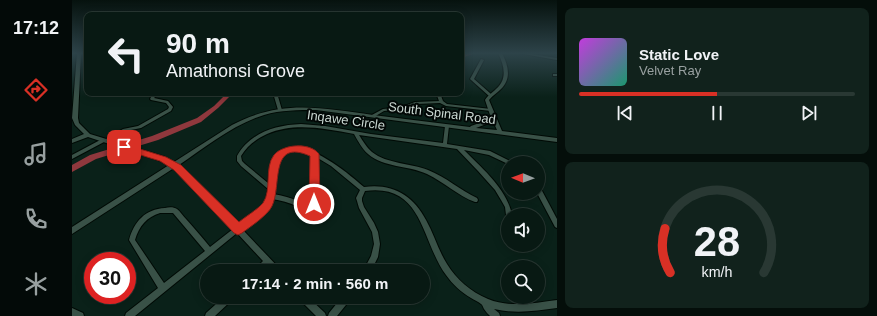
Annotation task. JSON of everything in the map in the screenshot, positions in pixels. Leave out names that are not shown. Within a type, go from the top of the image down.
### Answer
[{"type":"street","points":[[78,68],[74,89],[75,118],[77,124],[88,135],[163,159],[176,166],[271,264]]},
{"type":"street","points":[[478,68],[472,79],[490,95]]},
{"type":"street","points":[[500,132],[487,100],[490,95],[500,87],[507,74],[506,68]]},
{"type":"street","points":[[72,157],[107,141],[125,130],[143,125],[170,110],[171,107],[167,102],[152,99],[153,96]]},
{"type":"street","points":[[276,96],[278,110]]},
{"type":"street","points":[[439,96],[440,102]]},
{"type":"street","points":[[372,116],[383,110],[403,108],[415,103],[440,102],[450,106],[492,113]]},
{"type":"street","name":"South Spinal Road","points":[[72,231],[252,119],[278,110],[301,108],[557,140]]},
{"type":"street","points":[[469,128],[484,124],[492,113]]},
{"type":"street","name":"Inqawe Circle","points":[[271,188],[240,161],[241,152],[254,140],[274,130],[291,126],[313,126],[458,147],[490,153],[501,158]]},
{"type":"street","points":[[445,145],[447,126]]},
{"type":"street","points":[[356,133],[367,151],[378,159],[427,172],[464,195],[475,200]]},
{"type":"street","points":[[72,141],[88,135]]},
{"type":"street","points":[[458,147],[496,189],[507,205],[507,208]]},
{"type":"street","points":[[129,316],[238,230],[267,205],[270,196],[275,160],[283,152],[297,148],[314,154],[348,176],[363,190]]},
{"type":"street","points":[[314,154],[314,204]]},
{"type":"street","name":"South Spinal Road","points":[[72,236],[176,166]]},
{"type":"street","points":[[371,264],[377,249],[377,239],[374,228],[360,205],[360,192],[369,188],[391,190],[410,200],[422,216],[441,262],[450,276],[464,289],[484,301],[501,307],[514,308],[557,304]]},
{"type":"street","points":[[270,196],[292,200],[321,218]]},
{"type":"street","points":[[544,200],[557,225]]},
{"type":"street","points":[[163,289],[132,240],[133,232],[145,217],[160,210],[175,211],[210,251]]},
{"type":"street","points":[[265,264],[268,261]]},
{"type":"street","points":[[484,301],[487,307],[496,316]]},
{"type":"street","points":[[209,316],[222,304]]},
{"type":"street","points":[[310,304],[322,316]]},
{"type":"street","points":[[332,316],[341,304]]},
{"type":"street","points":[[72,312],[80,316]]},
{"type":"waterway","points":[[72,169],[93,157],[155,138],[199,120],[227,96]]},
{"type":"route","points":[[124,147],[163,159],[177,167],[238,230],[267,205],[270,196],[275,160],[278,156],[288,150],[297,148],[303,149],[314,154],[314,204]]}]
